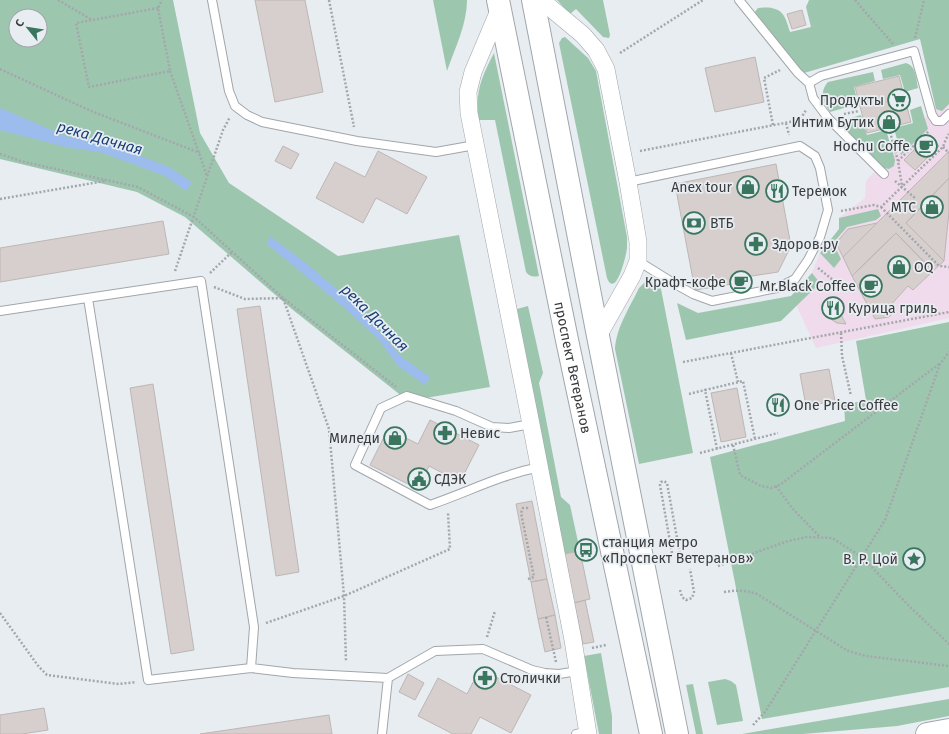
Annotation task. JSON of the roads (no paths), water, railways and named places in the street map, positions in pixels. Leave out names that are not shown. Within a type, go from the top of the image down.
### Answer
[{"type":"main road","points":[[533,0],[677,734]]},
{"type":"main road","name":"проспект Ветеранов","points":[[499,4],[568,347],[651,734]]},
{"type":"street","points":[[541,0],[583,35],[596,50],[606,69],[628,182],[638,242],[638,261],[632,276],[598,336]]},
{"type":"street","points":[[499,4],[472,72],[468,92],[469,113],[573,640],[578,671],[584,733]]},
{"type":"lane","points":[[212,0],[229,91],[235,106],[247,115],[262,122],[356,141],[436,152],[475,144]]},
{"type":"lane","points":[[740,0],[798,73],[809,83],[813,98],[828,118],[884,174]]},
{"type":"lane","points":[[809,83],[821,76],[914,51],[932,115],[936,121],[942,121],[949,114]]},
{"type":"lane","points":[[628,182],[800,146],[815,156],[820,168],[828,210],[820,237],[808,260],[795,279],[777,288],[712,301],[687,291],[638,261]]},
{"type":"lane","points":[[0,311],[201,282],[254,627],[251,668]]},
{"type":"lane","points":[[88,298],[148,680],[251,668],[293,673],[388,678],[436,651],[483,650],[532,670],[545,673],[559,674],[578,671]]},
{"type":"lane","points":[[531,424],[509,428],[492,427],[456,411],[407,396],[380,408],[355,465],[430,505],[495,479],[540,467]]},
{"type":"lane","points":[[382,734],[388,678]]},
{"type":"water","points":[[0,108],[68,137],[104,142],[169,167],[192,182],[186,191],[165,176],[103,153],[66,147],[0,130]]},
{"type":"water","points":[[270,236],[307,264],[352,302],[403,358],[430,377],[425,385],[398,366],[379,340],[346,309],[267,244]]},
{"type":"place","name":"Продукты","points":[[899,100]]},
{"type":"place","name":"Интим Бутик","points":[[889,122]]},
{"type":"place","name":"Hochu Coffe","points":[[926,146]]},
{"type":"place","name":"Anex tour","points":[[748,187]]},
{"type":"place","name":"Теремок","points":[[777,191]]},
{"type":"place","name":"МТС","points":[[932,207]]},
{"type":"place","name":"ВТБ","points":[[694,223]]},
{"type":"place","name":"Здоров.ру","points":[[756,244]]},
{"type":"place","name":"OQ","points":[[899,267]]},
{"type":"place","name":"Крафт-кофе","points":[[741,282]]},
{"type":"place","name":"Mr.Black Coffee","points":[[871,286]]},
{"type":"place","name":"Курица гриль","points":[[833,308]]},
{"type":"place","name":"One Price Coffee","points":[[778,405]]},
{"type":"place","name":"Невис","points":[[445,433]]},
{"type":"place","name":"Миледи","points":[[395,438]]},
{"type":"place","name":"СДЭК","points":[[419,479]]},
{"type":"place","name":"станция метро «Проспект Ветеранов»","points":[[586,550]]},
{"type":"place","name":"В. Р. Цой","points":[[914,559]]},
{"type":"place","name":"Столички","points":[[485,678]]},
{"type":"water label","name":"река Дачная","points":[[100,138]]},
{"type":"water label","name":"река Дачная","points":[[375,318]]}]
